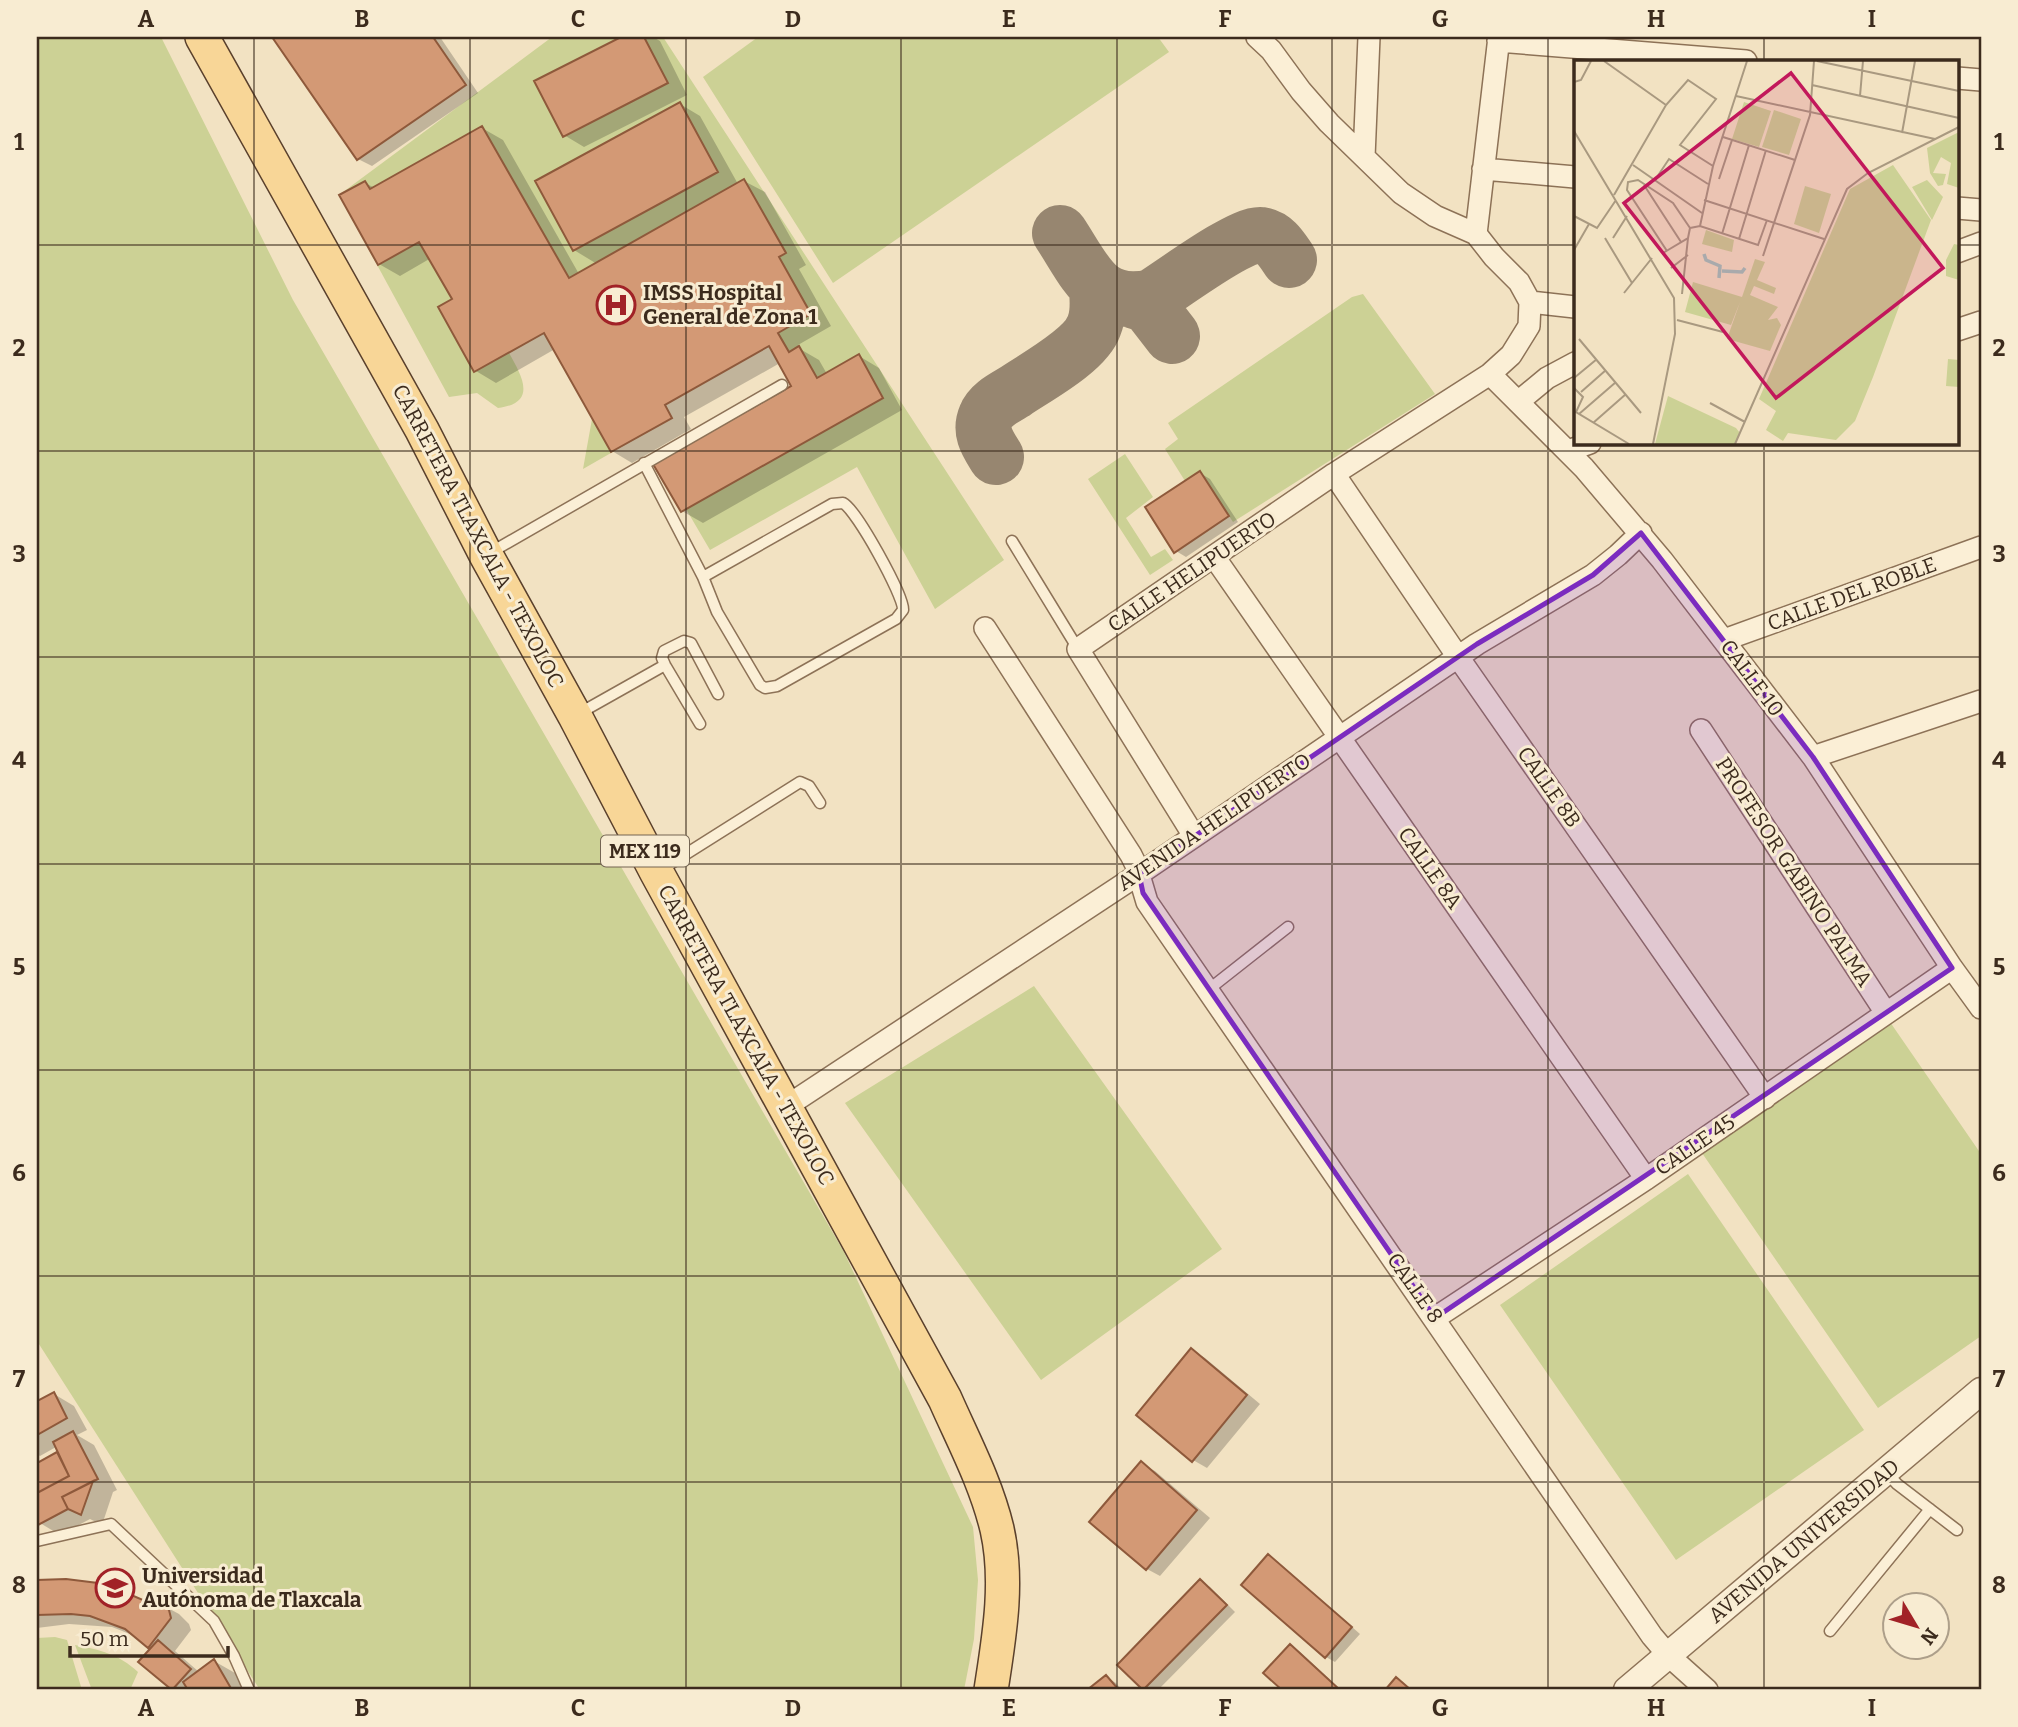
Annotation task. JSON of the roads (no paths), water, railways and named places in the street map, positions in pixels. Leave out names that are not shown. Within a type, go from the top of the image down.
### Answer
[{"type":"main road","name":"CARRETERA TLAXCALA - TEXOLOC","points":[[202,37],[422,430],[657,873],[938,1388],[982,1480],[997,1531],[1002,1564],[1002,1609],[991,1690]]},
{"type":"street","points":[[1257,37],[1271,50],[1322,115],[1401,193],[1419,207],[1476,234],[1519,282],[1530,302],[1574,307]]},
{"type":"street","points":[[1364,157],[1369,37]]},
{"type":"street","points":[[1476,234],[1498,39],[1735,60]]},
{"type":"street","points":[[1958,78],[1981,80]]},
{"type":"street","points":[[1483,169],[1574,177]]},
{"type":"street","points":[[1958,208],[1981,210]]},
{"type":"street","points":[[1958,248],[1981,243]]},
{"type":"street","name":"CALLE HELIPUERTO","points":[[1079,649],[1334,474],[1490,374],[1511,355],[1524,338],[1529,326],[1530,302]]},
{"type":"street","points":[[1958,330],[1981,322]]},
{"type":"street","points":[[1518,402],[1547,378],[1574,364]]},
{"type":"street","name":"CALLE 10","points":[[1490,374],[1568,452],[1641,533],[1724,640],[1813,757],[1981,1008]]},
{"type":"street","points":[[1568,452],[1588,444]]},
{"type":"street","name":"CALLE 8B","points":[[1334,474],[1765,1098]]},
{"type":"street","name":"AVENIDA HELIPUERTO","points":[[785,1108],[1139,874],[1458,657],[1592,575],[1641,533]]},
{"type":"street","name":"CALLE DEL ROBLE","points":[[1724,640],[1981,547]]},
{"type":"street","name":"CALLE 8A","points":[[1215,558],[1646,1179]]},
{"type":"street","name":"CALLE 8","points":[[985,628],[1131,855],[1147,902],[1645,1624],[1669,1656],[1707,1690]]},
{"type":"street","points":[[1079,649],[1194,836]]},
{"type":"street","points":[[1813,757],[1981,701]]},
{"type":"street","name":"PROFESOR GABINO PALMA","points":[[1701,730],[1886,1013]]},
{"type":"street","name":"CALLE 45","points":[[1435,1318],[1646,1179],[1952,968]]},
{"type":"street","name":"AVENIDA UNIVERSIDAD","points":[[1627,1690],[1981,1391]]},
{"type":"lane","points":[[486,555],[782,385]]},
{"type":"lane","points":[[644,463],[703,577],[717,612],[756,680],[765,688],[777,686],[896,619],[903,610],[902,598],[867,533],[853,509],[843,503],[832,504],[703,577]]},
{"type":"lane","points":[[1012,541],[1079,649]]},
{"type":"lane","points":[[700,724],[665,665],[663,654],[667,649],[684,641],[691,643],[718,694]]},
{"type":"lane","points":[[575,716],[665,665]]},
{"type":"lane","points":[[657,873],[800,782],[809,786],[820,803]]},
{"type":"lane","points":[[1208,990],[1287,927]]},
{"type":"lane","points":[[1885,1471],[1957,1530]]},
{"type":"lane","points":[[1830,1631],[1930,1509]]},
{"type":"lane","points":[[37,1541],[111,1524],[211,1617],[234,1656],[249,1690]]},
{"type":"place","name":"IMSS Hospital General de Zona 1","points":[[616,305]]},
{"type":"place","name":"Universidad Autónoma de Tlaxcala","points":[[115,1588]]}]
